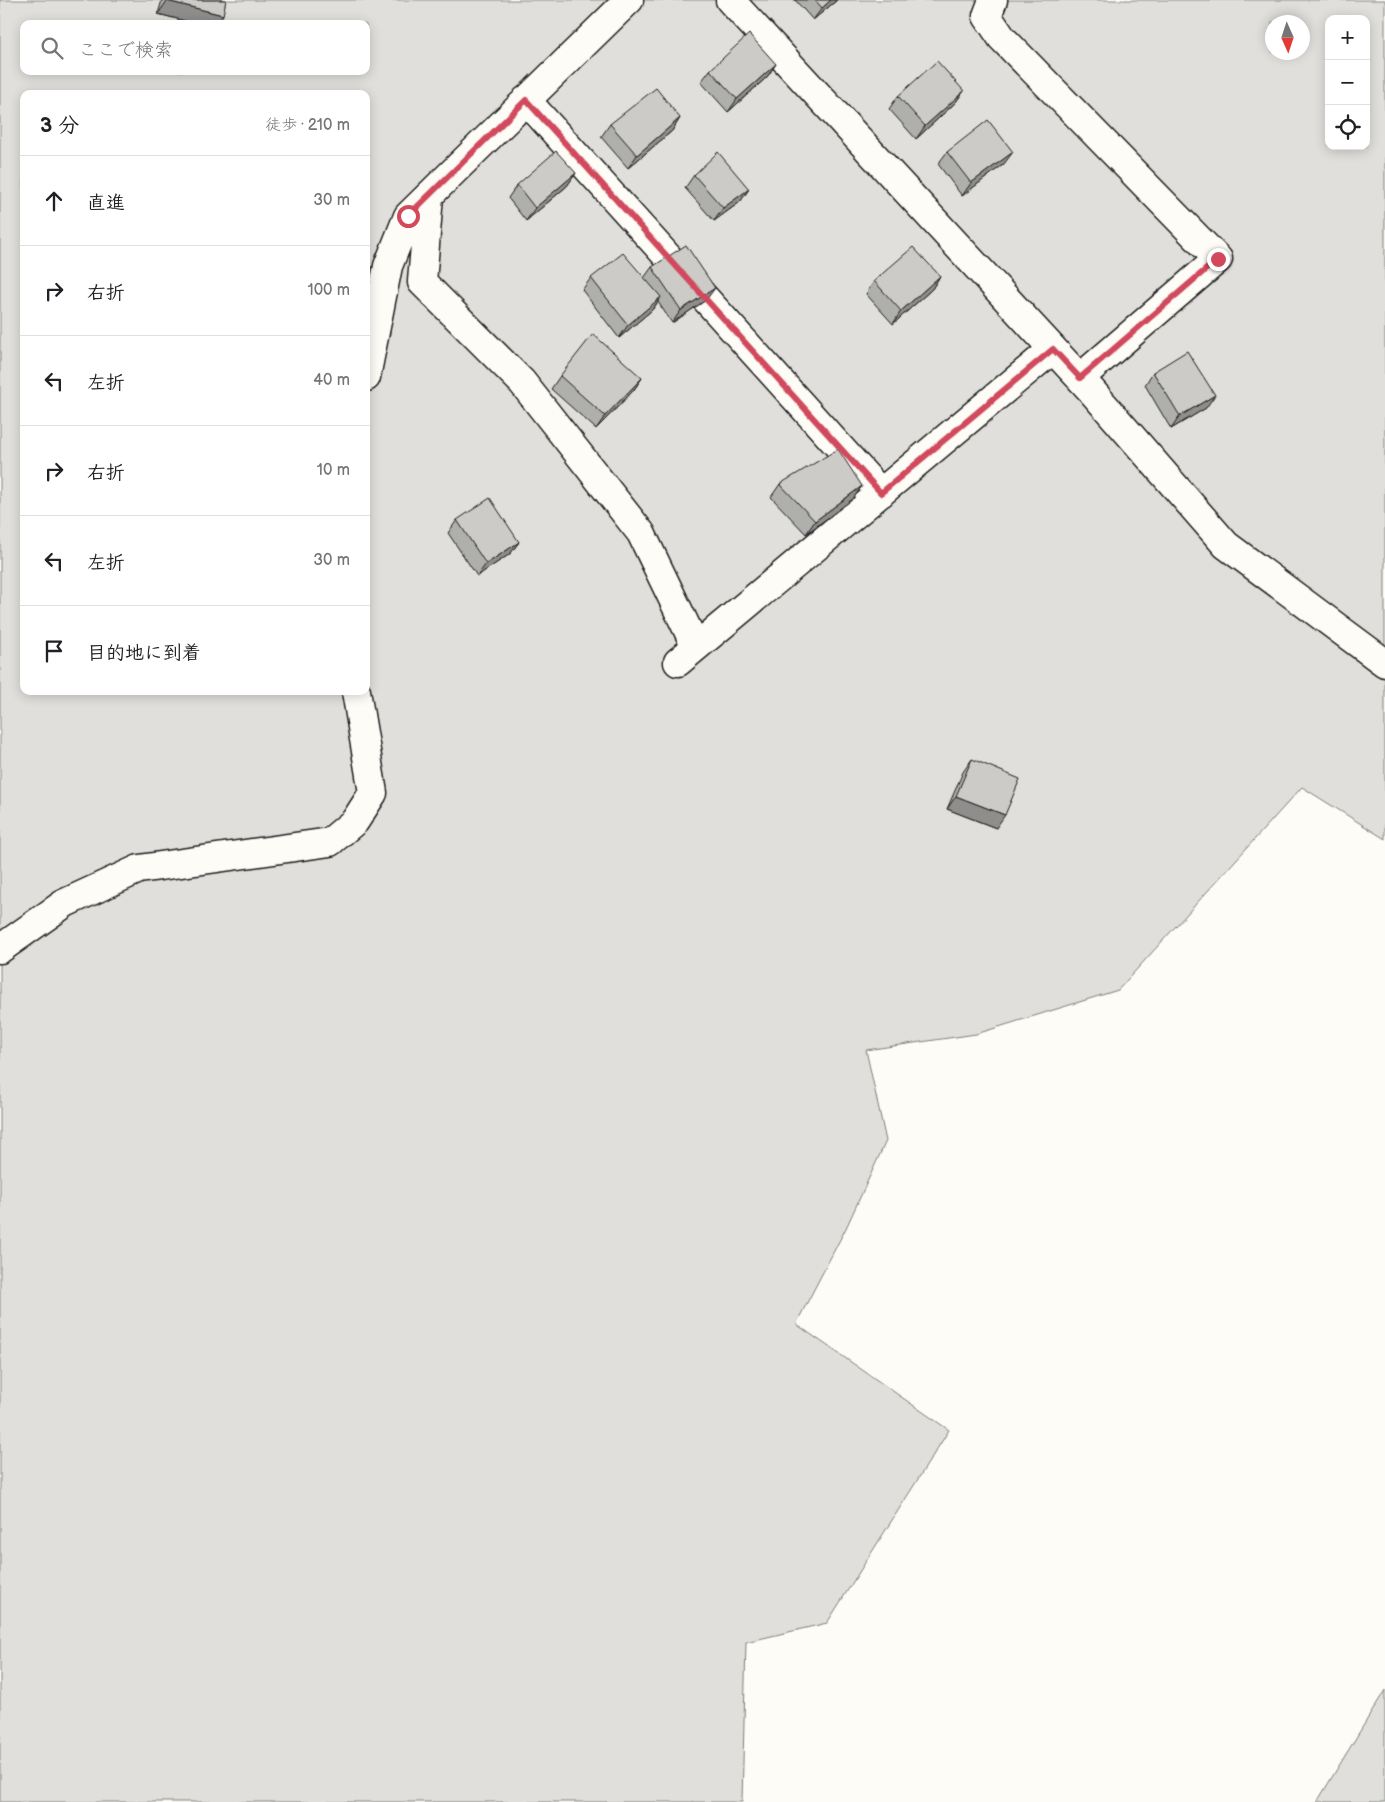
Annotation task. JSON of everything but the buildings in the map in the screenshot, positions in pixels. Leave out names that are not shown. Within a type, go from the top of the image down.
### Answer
[{"type":"street","points":[[370,357],[388,266],[408,216],[629,0]]},
{"type":"street","points":[[730,0],[1080,378],[1226,545],[1385,663]]},
{"type":"street","points":[[993,0],[987,16],[1002,38],[1218,259],[1080,378]]},
{"type":"street","points":[[526,100],[881,493]]},
{"type":"street","points":[[428,196],[422,282],[522,382],[641,533],[687,654],[1053,349]]},
{"type":"street","points":[[0,949],[65,903],[139,869],[330,842],[355,821],[373,792],[357,695]]},
{"type":"shaded area","points":[[0,0],[1385,0],[1385,839],[1302,787],[1118,990],[976,1034],[866,1050],[886,1141],[846,1228],[796,1324],[949,1430],[827,1623],[746,1642],[742,1802],[0,1802]]},
{"type":"shaded area","points":[[1385,1690],[1385,1802],[1317,1802]]},
{"type":"route","points":[[408,216],[526,100],[881,493],[1053,349],[1080,378],[1218,259]]}]
